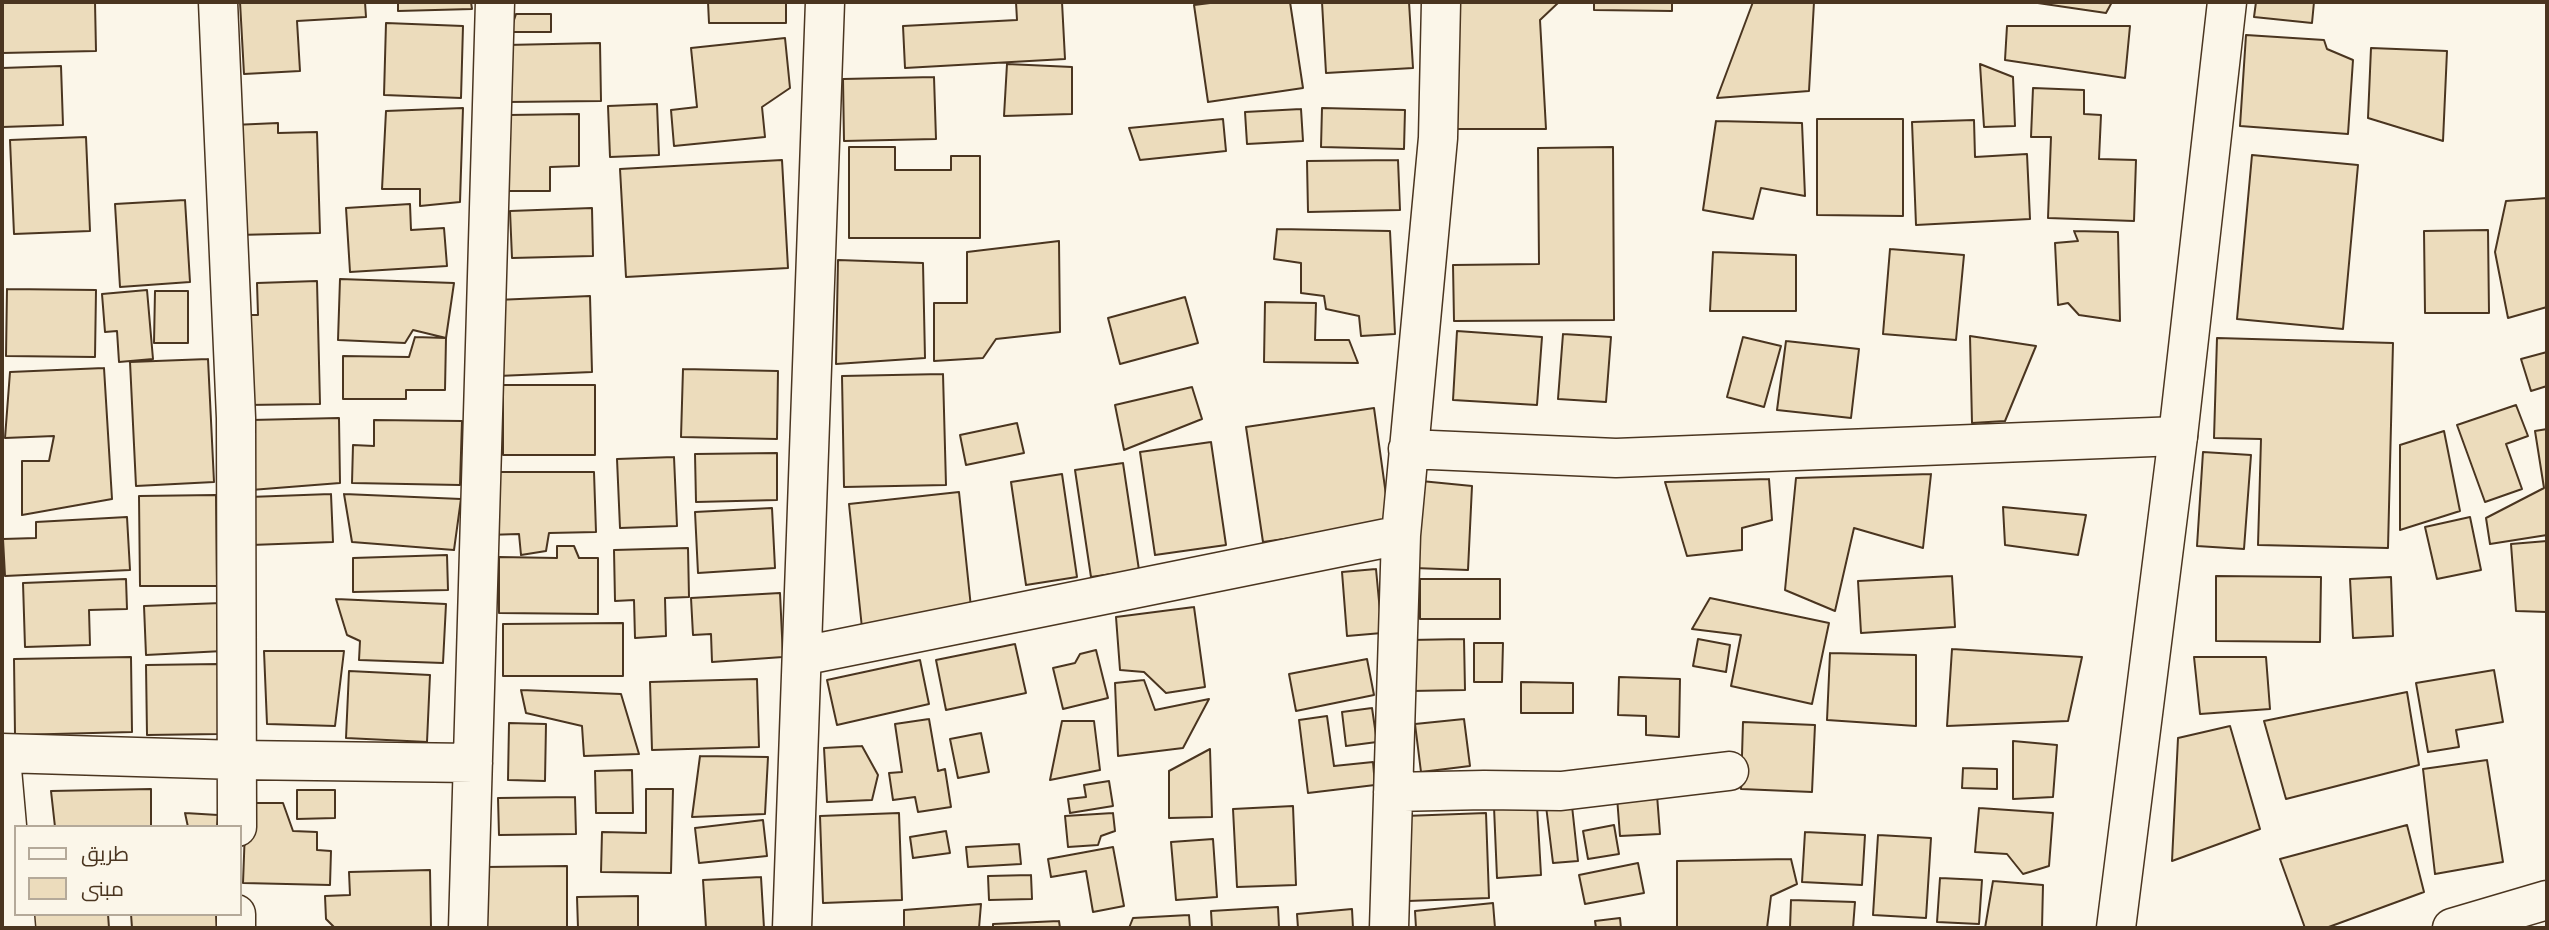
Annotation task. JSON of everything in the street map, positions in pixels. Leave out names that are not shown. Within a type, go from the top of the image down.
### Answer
[{"type":"street","points":[[218,2],[236,418],[237,825]]},
{"type":"street","points":[[468,928],[495,2]]},
{"type":"street","points":[[792,928],[825,2]]},
{"type":"street","points":[[1389,928],[1401,535],[1438,138],[1441,2]]},
{"type":"street","points":[[2116,928],[2178,436],[2227,2]]},
{"type":"street","points":[[1408,449],[1616,458],[2178,436]]},
{"type":"street","points":[[802,656],[1401,535]]},
{"type":"street","points":[[2,753],[473,763]]},
{"type":"street","points":[[2,769],[14,905]]},
{"type":"street","points":[[1393,792],[1561,791],[1729,771]]},
{"type":"street","points":[[2452,928],[2547,900]]},
{"type":"building","points":[[2,2],[95,2],[96,51],[2,53]]},
{"type":"building","points":[[240,2],[365,2],[366,17],[297,21],[300,71],[244,74]]},
{"type":"building","points":[[398,2],[471,2],[472,9],[398,11]]},
{"type":"building","points":[[708,2],[786,2],[786,23],[709,23]]},
{"type":"building","points":[[1016,2],[1062,2],[1065,59],[905,68],[903,26],[1017,20]]},
{"type":"building","points":[[1218,2],[1290,2],[1303,88],[1208,102],[1194,5]]},
{"type":"building","points":[[1322,2],[1409,2],[1413,68],[1326,73]]},
{"type":"building","points":[[1454,2],[1559,2],[1540,20],[1546,129],[1453,129]]},
{"type":"building","points":[[1594,2],[1672,2],[1672,11],[1594,10]]},
{"type":"building","points":[[1753,2],[1814,2],[1809,91],[1717,98]]},
{"type":"building","points":[[2031,2],[2112,2],[2106,13]]},
{"type":"building","points":[[2256,2],[2314,2],[2312,23],[2254,17]]},
{"type":"building","points":[[516,14],[551,14],[551,32],[510,32]]},
{"type":"building","points":[[386,23],[463,26],[461,98],[384,95]]},
{"type":"building","points":[[2007,26],[2130,26],[2125,78],[2005,60]]},
{"type":"building","points":[[2246,35],[2324,40],[2327,49],[2353,60],[2348,134],[2240,126]]},
{"type":"building","points":[[785,38],[790,88],[762,107],[765,137],[674,146],[671,110],[697,107],[691,48]]},
{"type":"building","points":[[600,43],[601,101],[507,102],[506,45]]},
{"type":"building","points":[[2371,48],[2447,51],[2443,141],[2368,118]]},
{"type":"building","points":[[1007,64],[1072,67],[1072,114],[1004,116]]},
{"type":"building","points":[[1980,64],[2013,77],[2015,126],[1984,127]]},
{"type":"building","points":[[61,66],[63,125],[2,127],[2,68]]},
{"type":"building","points":[[934,77],[936,139],[844,141],[843,79]]},
{"type":"building","points":[[2033,88],[2084,90],[2084,114],[2101,115],[2099,159],[2136,160],[2134,221],[2048,218],[2051,137],[2031,137]]},
{"type":"building","points":[[657,104],[659,155],[610,157],[608,106]]},
{"type":"building","points":[[463,108],[460,202],[420,206],[420,189],[382,189],[386,111]]},
{"type":"building","points":[[1322,108],[1405,110],[1404,149],[1321,147]]},
{"type":"building","points":[[1301,109],[1303,141],[1247,144],[1245,112]]},
{"type":"building","points":[[579,114],[579,166],[550,167],[550,191],[509,191],[508,115]]},
{"type":"building","points":[[1223,119],[1226,151],[1140,160],[1129,128]]},
{"type":"building","points":[[1817,119],[1903,119],[1903,216],[1817,215]]},
{"type":"building","points":[[1974,120],[1975,157],[2027,154],[2030,219],[1916,225],[1912,122]]},
{"type":"building","points":[[1716,121],[1802,123],[1805,196],[1761,188],[1753,219],[1703,210]]},
{"type":"building","points":[[278,123],[278,133],[317,132],[320,233],[237,235],[233,125]]},
{"type":"building","points":[[86,137],[90,231],[14,234],[10,140]]},
{"type":"building","points":[[849,147],[895,147],[895,170],[951,170],[951,156],[980,156],[980,238],[849,238]]},
{"type":"building","points":[[1613,147],[1614,320],[1454,321],[1453,265],[1539,264],[1538,148]]},
{"type":"building","points":[[2252,155],[2358,165],[2343,329],[2237,319]]},
{"type":"building","points":[[782,160],[788,268],[626,277],[620,169]]},
{"type":"building","points":[[1398,160],[1400,210],[1308,212],[1307,161]]},
{"type":"building","points":[[2547,198],[2547,307],[2508,318],[2495,252],[2506,201]]},
{"type":"building","points":[[185,200],[190,282],[120,287],[115,204]]},
{"type":"building","points":[[410,204],[411,230],[444,228],[447,266],[350,272],[346,208]]},
{"type":"building","points":[[592,208],[593,256],[512,258],[510,211]]},
{"type":"building","points":[[1277,229],[1390,231],[1395,334],[1361,336],[1359,316],[1326,309],[1324,296],[1301,293],[1301,263],[1274,259]]},
{"type":"building","points":[[2488,230],[2489,313],[2425,313],[2424,231]]},
{"type":"building","points":[[2074,231],[2118,232],[2120,321],[2079,315],[2068,303],[2058,305],[2055,243],[2078,241]]},
{"type":"building","points":[[1059,241],[1060,332],[996,339],[983,358],[934,361],[934,303],[967,303],[967,252]]},
{"type":"building","points":[[1890,249],[1964,255],[1956,340],[1883,334]]},
{"type":"building","points":[[1713,252],[1796,255],[1796,311],[1710,311]]},
{"type":"building","points":[[838,260],[923,263],[925,358],[836,364]]},
{"type":"building","points":[[340,279],[454,283],[446,338],[413,330],[405,343],[338,340]]},
{"type":"building","points":[[317,281],[320,404],[246,405],[244,315],[258,315],[257,283]]},
{"type":"building","points":[[7,289],[96,290],[95,357],[6,356]]},
{"type":"building","points":[[147,290],[153,359],[119,362],[117,331],[105,332],[102,294]]},
{"type":"building","points":[[155,291],[188,291],[188,343],[154,343]]},
{"type":"building","points":[[590,296],[592,372],[498,376],[496,300]]},
{"type":"building","points":[[1185,297],[1198,343],[1120,364],[1108,318]]},
{"type":"building","points":[[1265,302],[1316,303],[1315,340],[1349,340],[1358,363],[1264,362]]},
{"type":"building","points":[[1457,331],[1542,337],[1537,405],[1453,400]]},
{"type":"building","points":[[1563,334],[1611,337],[1606,402],[1558,399]]},
{"type":"building","points":[[1970,336],[2036,346],[2005,421],[1972,423]]},
{"type":"building","points":[[415,337],[446,338],[445,390],[406,390],[406,399],[343,399],[343,356],[409,357]]},
{"type":"building","points":[[1743,337],[1781,346],[1764,407],[1727,397]]},
{"type":"building","points":[[2217,338],[2393,343],[2388,548],[2258,545],[2261,439],[2214,438]]},
{"type":"building","points":[[1786,341],[1859,349],[1851,418],[1777,410]]},
{"type":"building","points":[[2547,352],[2547,386],[2531,391],[2521,359]]},
{"type":"building","points":[[208,359],[214,482],[136,486],[130,362]]},
{"type":"building","points":[[104,368],[112,499],[22,515],[22,461],[49,461],[54,436],[5,438],[10,372]]},
{"type":"building","points":[[683,369],[778,371],[777,439],[681,437]]},
{"type":"building","points":[[943,374],[946,485],[844,487],[842,376]]},
{"type":"building","points":[[503,385],[595,385],[595,455],[503,455]]},
{"type":"building","points":[[1192,387],[1202,419],[1124,450],[1115,405]]},
{"type":"building","points":[[2516,405],[2528,436],[2506,444],[2522,489],[2485,502],[2457,425]]},
{"type":"building","points":[[1374,408],[1390,524],[1263,542],[1246,427]]},
{"type":"building","points":[[339,418],[340,483],[251,490],[251,420]]},
{"type":"building","points":[[374,420],[462,421],[460,485],[352,483],[353,445],[374,446]]},
{"type":"building","points":[[1017,423],[1024,453],[966,465],[960,435]]},
{"type":"building","points":[[2547,429],[2547,535],[2490,544],[2486,518],[2544,488],[2535,431]]},
{"type":"building","points":[[2444,431],[2460,511],[2400,530],[2400,445]]},
{"type":"building","points":[[1211,442],[1226,545],[1155,555],[1140,452]]},
{"type":"building","points":[[2203,452],[2251,455],[2244,549],[2197,546]]},
{"type":"building","points":[[777,453],[777,500],[696,502],[695,454]]},
{"type":"building","points":[[674,457],[677,526],[620,528],[617,459]]},
{"type":"building","points":[[1123,463],[1139,570],[1091,577],[1075,470]]},
{"type":"building","points":[[493,472],[594,472],[596,532],[549,533],[546,551],[521,555],[519,534],[486,535]]},
{"type":"building","points":[[1062,474],[1077,577],[1026,585],[1011,482]]},
{"type":"building","points":[[1931,474],[1923,548],[1854,528],[1835,611],[1785,590],[1796,478]]},
{"type":"building","points":[[1769,479],[1772,520],[1742,528],[1742,550],[1687,556],[1665,482]]},
{"type":"building","points":[[1421,481],[1472,486],[1468,570],[1414,568]]},
{"type":"building","points":[[959,492],[972,617],[862,628],[849,504]]},
{"type":"building","points":[[331,494],[333,542],[251,545],[249,497]]},
{"type":"building","points":[[344,494],[461,499],[454,550],[352,542]]},
{"type":"building","points":[[216,495],[217,586],[140,586],[139,496]]},
{"type":"building","points":[[2003,507],[2086,515],[2078,555],[2005,545]]},
{"type":"building","points":[[772,508],[775,568],[698,573],[695,512]]},
{"type":"building","points":[[127,517],[130,570],[5,576],[3,539],[36,538],[36,522]]},
{"type":"building","points":[[2470,517],[2481,570],[2437,579],[2425,527]]},
{"type":"building","points":[[2547,541],[2547,612],[2516,611],[2511,544]]},
{"type":"building","points":[[557,546],[574,546],[579,558],[598,558],[598,614],[499,613],[499,557],[557,558]]},
{"type":"building","points":[[688,548],[689,597],[665,598],[666,636],[635,638],[634,600],[615,601],[614,550]]},
{"type":"building","points":[[447,555],[448,590],[353,592],[353,558]]},
{"type":"building","points":[[1376,569],[1382,633],[1347,636],[1342,572]]},
{"type":"building","points":[[1952,576],[1955,627],[1861,633],[1858,581]]},
{"type":"building","points":[[2216,576],[2321,577],[2320,642],[2216,641]]},
{"type":"building","points":[[2391,577],[2393,636],[2353,638],[2350,579]]},
{"type":"building","points":[[126,579],[127,609],[89,610],[90,645],[25,647],[23,583]]},
{"type":"building","points":[[1420,579],[1500,579],[1500,619],[1420,619]]},
{"type":"building","points":[[780,593],[783,657],[712,662],[711,634],[693,635],[691,598]]},
{"type":"building","points":[[1710,598],[1829,623],[1812,704],[1731,686],[1741,635],[1692,629]]},
{"type":"building","points":[[336,599],[446,604],[443,663],[359,660],[360,641],[347,635]]},
{"type":"building","points":[[221,603],[223,651],[146,655],[144,606]]},
{"type":"building","points":[[1194,607],[1205,687],[1166,693],[1144,672],[1120,670],[1116,617]]},
{"type":"building","points":[[623,623],[623,676],[503,676],[503,624]]},
{"type":"building","points":[[1464,639],[1465,690],[1411,691],[1410,640]]},
{"type":"building","points":[[1698,639],[1730,645],[1726,672],[1693,666]]},
{"type":"building","points":[[1474,643],[1503,643],[1502,682],[1474,682]]},
{"type":"building","points":[[1015,644],[1026,693],[946,710],[936,660]]},
{"type":"building","points":[[1952,649],[2082,657],[2068,721],[1947,726]]},
{"type":"building","points":[[1096,650],[1108,698],[1063,709],[1053,668],[1075,663],[1080,654]]},
{"type":"building","points":[[264,651],[344,651],[335,726],[267,724]]},
{"type":"building","points":[[1830,653],[1916,655],[1916,726],[1827,720]]},
{"type":"building","points":[[131,657],[132,732],[15,735],[14,659]]},
{"type":"building","points":[[2194,657],[2266,657],[2270,709],[2200,714]]},
{"type":"building","points":[[1367,659],[1374,695],[1296,711],[1289,674]]},
{"type":"building","points":[[920,660],[929,704],[837,725],[827,680]]},
{"type":"building","points":[[219,664],[219,734],[147,735],[146,665]]},
{"type":"building","points":[[2494,670],[2503,722],[2456,730],[2459,747],[2428,752],[2416,683]]},
{"type":"building","points":[[349,671],[430,675],[427,742],[346,738]]},
{"type":"building","points":[[1619,677],[1680,679],[1679,737],[1646,735],[1646,716],[1618,715]]},
{"type":"building","points":[[757,679],[759,747],[652,750],[650,682]]},
{"type":"building","points":[[1144,680],[1155,710],[1209,699],[1183,748],[1118,756],[1115,683]]},
{"type":"building","points":[[1521,682],[1573,683],[1573,713],[1521,713]]},
{"type":"building","points":[[521,690],[621,694],[639,754],[584,756],[582,726],[526,713]]},
{"type":"building","points":[[2407,692],[2419,765],[2286,799],[2264,721]]},
{"type":"building","points":[[1372,708],[1377,742],[1346,746],[1342,712]]},
{"type":"building","points":[[1327,716],[1334,766],[1373,762],[1375,785],[1308,793],[1299,720]]},
{"type":"building","points":[[929,719],[938,771],[945,769],[951,807],[918,812],[915,797],[893,800],[889,773],[902,772],[895,724]]},
{"type":"building","points":[[1464,719],[1470,766],[1421,772],[1415,724]]},
{"type":"building","points":[[1062,721],[1094,721],[1100,770],[1050,780]]},
{"type":"building","points":[[1743,722],[1815,725],[1812,792],[1741,789]]},
{"type":"building","points":[[509,723],[546,724],[545,781],[508,780]]},
{"type":"building","points":[[2230,726],[2260,829],[2172,861],[2178,738]]},
{"type":"building","points":[[981,733],[989,772],[958,778],[950,739]]},
{"type":"building","points":[[2013,741],[2057,745],[2053,797],[2013,799]]},
{"type":"building","points":[[862,746],[878,775],[872,800],[827,802],[824,748]]},
{"type":"building","points":[[1210,749],[1212,817],[1169,818],[1169,771]]},
{"type":"building","points":[[700,756],[768,757],[765,814],[692,817]]},
{"type":"building","points":[[2487,760],[2503,862],[2435,874],[2423,769]]},
{"type":"building","points":[[1963,768],[1997,769],[1997,789],[1962,788]]},
{"type":"building","points":[[632,770],[633,813],[596,813],[595,771]]},
{"type":"building","points":[[1109,781],[1113,806],[1070,813],[1068,799],[1086,797],[1084,785]]},
{"type":"building","points":[[151,789],[151,825],[55,825],[51,791]]},
{"type":"building","points":[[646,789],[673,789],[671,873],[601,872],[602,832],[646,833]]},
{"type":"building","points":[[297,790],[335,790],[335,818],[297,819]]},
{"type":"building","points":[[1657,795],[1660,834],[1620,836],[1617,797]]},
{"type":"building","points":[[575,797],[576,834],[499,835],[498,798]]},
{"type":"building","points":[[246,803],[283,803],[293,831],[317,832],[317,850],[331,851],[330,885],[243,883]]},
{"type":"building","points":[[1537,805],[1541,875],[1497,878],[1494,807]]},
{"type":"building","points":[[1293,806],[1296,885],[1237,887],[1233,809]]},
{"type":"building","points":[[1546,806],[1572,806],[1578,861],[1553,863]]},
{"type":"building","points":[[1979,808],[2053,813],[2049,866],[2023,874],[2007,854],[1975,852]]},
{"type":"building","points":[[185,813],[218,815],[217,825],[188,825]]},
{"type":"building","points":[[899,813],[902,900],[823,903],[820,816]]},
{"type":"building","points":[[1113,813],[1115,831],[1101,836],[1098,845],[1068,847],[1065,816]]},
{"type":"building","points":[[1486,813],[1489,898],[1408,901],[1405,816]]},
{"type":"building","points":[[763,820],[767,856],[699,863],[695,828]]},
{"type":"building","points":[[1614,825],[1619,854],[1588,859],[1583,831]]},
{"type":"building","points":[[2407,825],[2424,892],[2326,928],[2305,928],[2280,859]]},
{"type":"building","points":[[946,831],[950,853],[913,858],[910,837]]},
{"type":"building","points":[[1805,832],[1865,835],[1862,885],[1802,882]]},
{"type":"building","points":[[1878,835],[1931,838],[1926,918],[1873,915]]},
{"type":"building","points":[[1213,839],[1217,897],[1176,900],[1171,842]]},
{"type":"building","points":[[1019,844],[1021,864],[968,867],[966,847]]},
{"type":"building","points":[[1113,847],[1124,906],[1093,912],[1086,871],[1051,877],[1048,859]]},
{"type":"building","points":[[1791,859],[1797,884],[1771,896],[1767,928],[1677,928],[1677,861]]},
{"type":"building","points":[[1638,863],[1644,893],[1585,904],[1579,875]]},
{"type":"building","points":[[567,866],[567,928],[485,928],[485,867]]},
{"type":"building","points":[[430,870],[431,928],[335,928],[326,919],[325,896],[350,895],[349,872]]},
{"type":"building","points":[[1031,875],[1032,899],[989,900],[988,876]]},
{"type":"building","points":[[761,877],[764,928],[706,928],[703,880]]},
{"type":"building","points":[[1940,878],[1982,880],[1979,924],[1937,922]]},
{"type":"building","points":[[1993,881],[2043,885],[2042,928],[1985,928]]},
{"type":"building","points":[[638,896],[638,928],[578,928],[577,897]]},
{"type":"building","points":[[1791,900],[1855,902],[1853,928],[1790,928]]},
{"type":"building","points":[[1493,903],[1495,928],[1416,928],[1415,911]]},
{"type":"building","points":[[981,904],[979,928],[904,928],[904,910]]},
{"type":"building","points":[[1278,907],[1279,928],[1212,928],[1211,911]]},
{"type":"building","points":[[1352,909],[1353,928],[1298,928],[1297,914]]},
{"type":"building","points":[[1189,915],[1190,928],[1129,928],[1133,918]]},
{"type":"building","points":[[30,916],[108,916],[109,928],[31,928]]},
{"type":"building","points":[[131,916],[216,916],[217,928],[132,928]]},
{"type":"building","points":[[1620,918],[1621,928],[1596,928],[1595,921]]},
{"type":"building","points":[[1059,921],[1060,928],[993,928],[993,924]]}]
